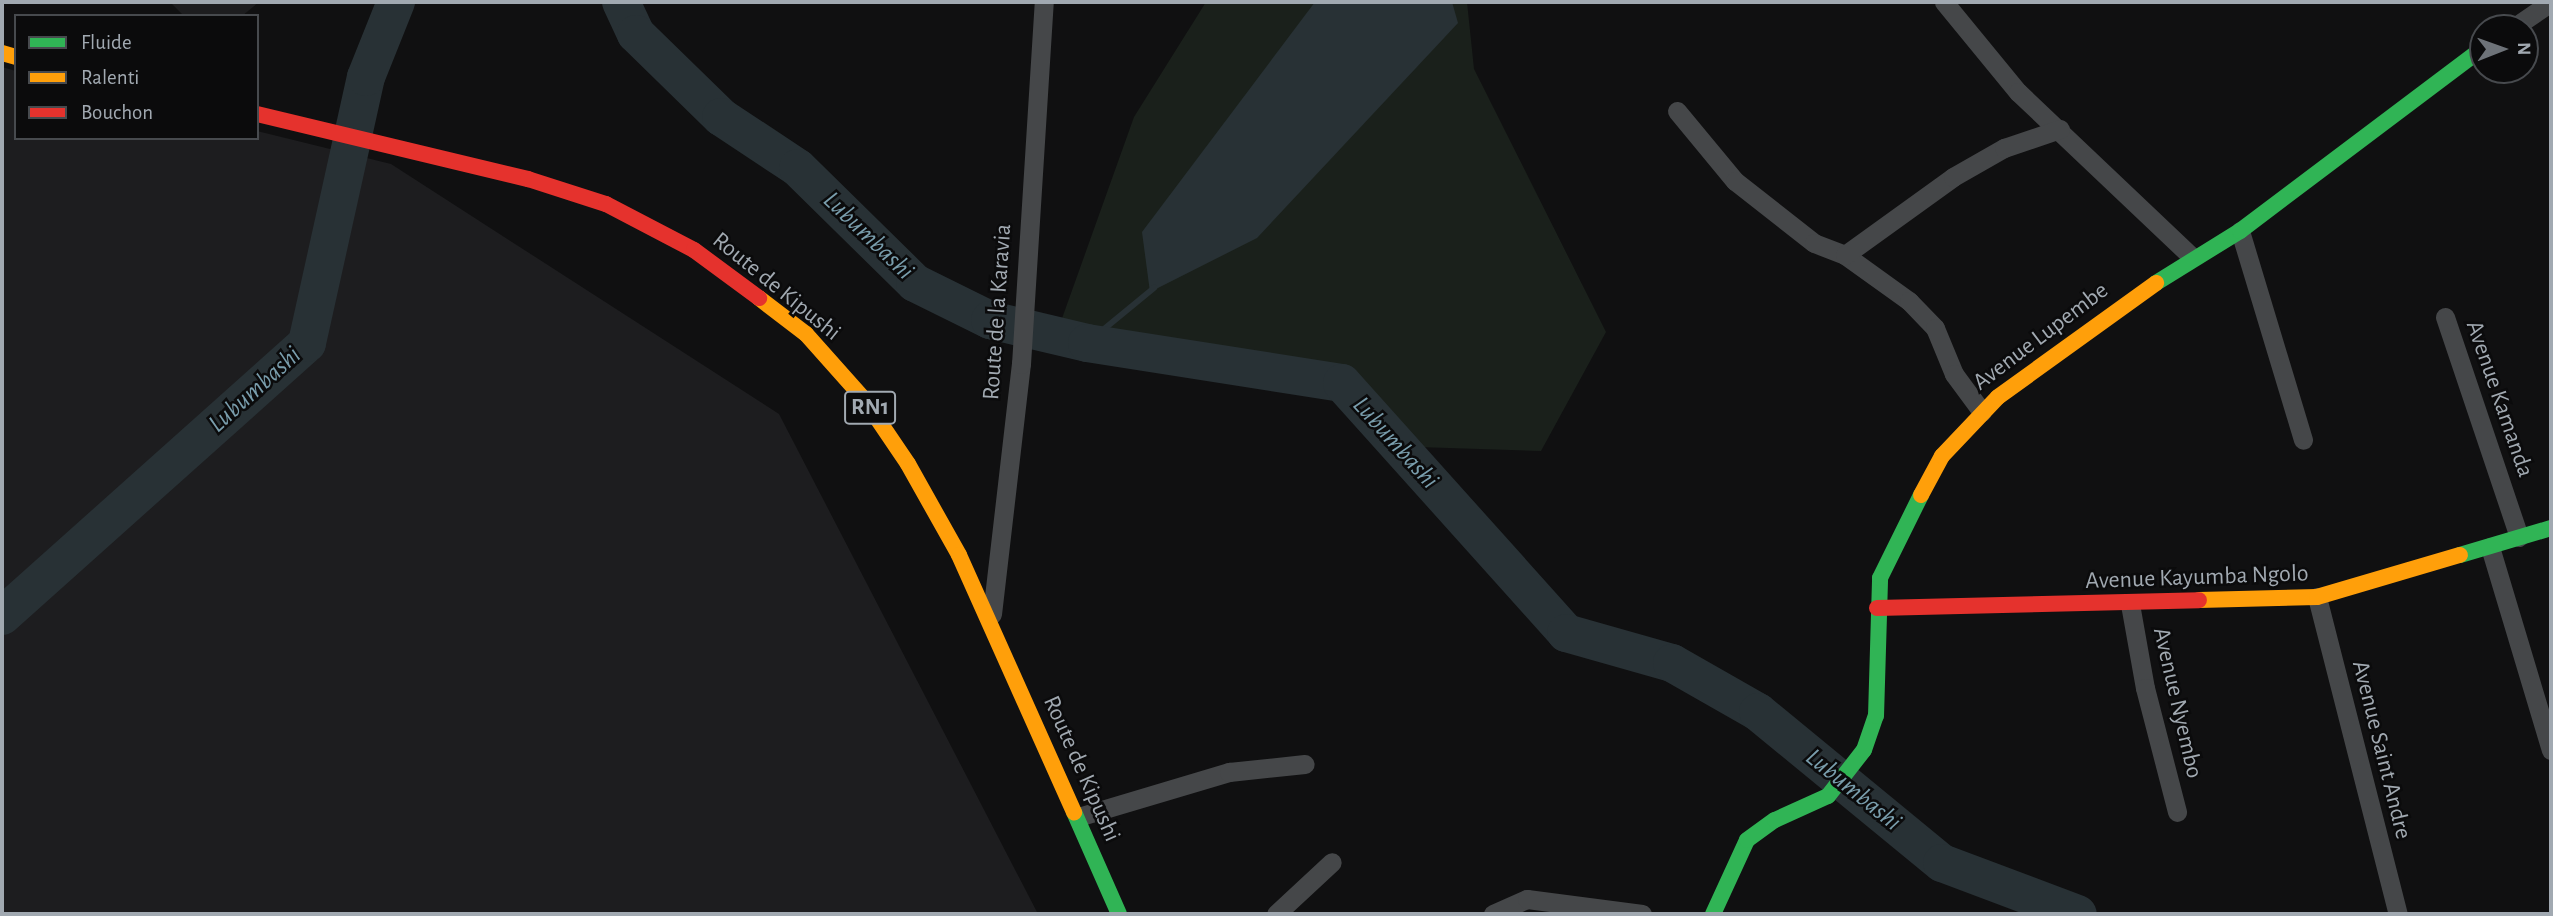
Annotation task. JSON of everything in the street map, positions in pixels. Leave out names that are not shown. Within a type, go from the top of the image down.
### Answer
[{"type":"main road","name":"Avenue Lupembe","points":[[1713,914],[1747,840],[1775,820],[1828,796],[1857,760],[1876,716],[1877,608],[1880,578],[1893,544],[1942,456],[1982,412],[2192,257],[2240,231],[2469,59]]},
{"type":"main road","name":"Route de Kipushi","points":[[259,114],[527,179],[606,204],[694,250],[806,334],[864,399],[926,496],[991,625],[1119,914]]},
{"type":"main road","name":"Avenue Kayumba Ngolo","points":[[1877,608],[2130,604],[2316,597],[2551,528]]},
{"type":"street","name":"Route de la Karavia","points":[[991,625],[1021,364],[1044,2]]},
{"type":"street","points":[[1944,2],[2018,92],[2192,257]]},
{"type":"street","points":[[2533,14],[2551,2]]},
{"type":"street","points":[[1677,111],[1735,181],[1814,243],[1845,255],[1891,285],[1935,328],[1954,374],[1982,412]]},
{"type":"street","points":[[1845,255],[1953,177],[2004,148],[2060,129]]},
{"type":"street","points":[[2240,231],[2303,440]]},
{"type":"street","name":"Avenue Kamanda","points":[[2445,317],[2519,537]]},
{"type":"street","points":[[2490,547],[2551,750]]},
{"type":"street","name":"Avenue Saint Andre","points":[[2316,597],[2398,914]]},
{"type":"street","name":"Avenue Nyembo","points":[[2130,604],[2145,688],[2177,812]]},
{"type":"street","points":[[1078,817],[1229,772],[1305,764]]},
{"type":"street","points":[[1276,914],[1332,862]]},
{"type":"street","points":[[1493,914],[1527,899],[1642,914]]},
{"type":"shaded area","points":[[170,2],[259,2],[244,14],[182,14]]},
{"type":"shaded area","points":[[1206,2],[1467,2],[1474,69],[1606,332],[1541,451],[1418,447],[1347,379],[1188,359],[1060,324],[1134,117]]},
{"type":"shaded area","points":[[1315,2],[1452,2],[1458,23],[1257,238],[1150,292],[1142,232]]},
{"type":"shaded area","points":[[2,67],[14,70],[14,140],[259,140],[259,131],[391,164],[779,414],[1038,914],[2,914]]},
{"type":"waterway","name":"Lubumbashi","points":[[2,616],[307,343],[366,77],[396,2]]},
{"type":"waterway","name":"Lubumbashi","points":[[621,2],[636,34],[721,117],[798,168],[915,283],[990,320],[1087,343],[1342,383],[1566,633],[1672,663],[1758,712],[1942,863],[2078,914]]},
{"type":"waterway","points":[[1087,343],[1154,288]]},
{"type":"traffic: fast","points":[[2156,283],[2240,231],[2469,59]]},
{"type":"traffic: fast","points":[[1713,914],[1747,840],[1775,820],[1828,796],[1864,750],[1876,716],[1880,578],[1921,495]]},
{"type":"traffic: fast","points":[[2460,555],[2551,528]]},
{"type":"traffic: fast","points":[[1074,812],[1119,914]]},
{"type":"traffic: slow","points":[[2,53],[14,56]]},
{"type":"traffic: slow","points":[[1921,495],[1942,456],[1998,397],[2156,283]]},
{"type":"traffic: slow","points":[[759,298],[806,334],[864,399],[908,464],[959,555],[1074,812]]},
{"type":"traffic: slow","points":[[2199,600],[2317,597],[2460,555]]},
{"type":"traffic: jam","points":[[259,114],[528,179],[606,204],[694,250],[759,298]]},
{"type":"traffic: jam","points":[[1877,608],[2199,600]]}]
